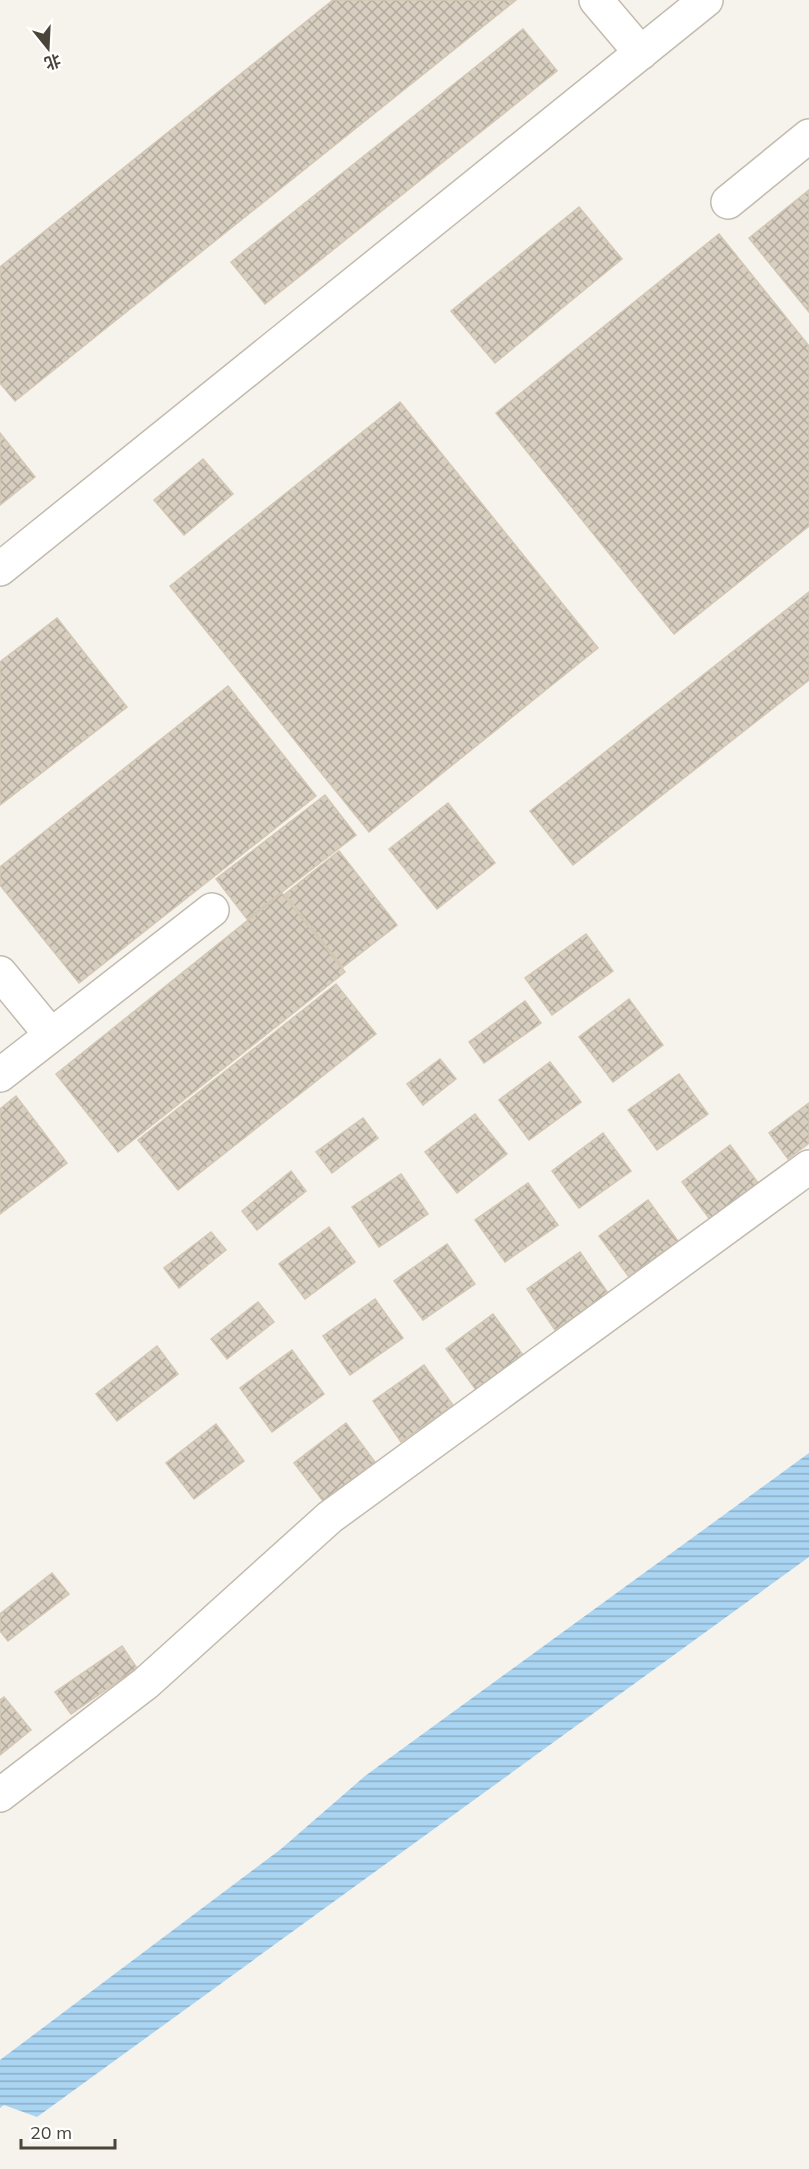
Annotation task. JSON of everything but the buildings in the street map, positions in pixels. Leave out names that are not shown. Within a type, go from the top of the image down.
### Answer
[{"type":"street","points":[[596,0],[641,52]]},
{"type":"street","points":[[0,569],[706,0]]},
{"type":"street","points":[[728,202],[809,136]]},
{"type":"street","points":[[0,1075],[212,910]]},
{"type":"street","points":[[0,973],[51,1035]]},
{"type":"street","points":[[0,1795],[146,1683],[330,1517],[809,1167]]},
{"type":"water","points":[[809,1453],[809,1557],[37,2117],[4,2105],[0,2108],[0,2060],[281,1849],[365,1776]]}]
